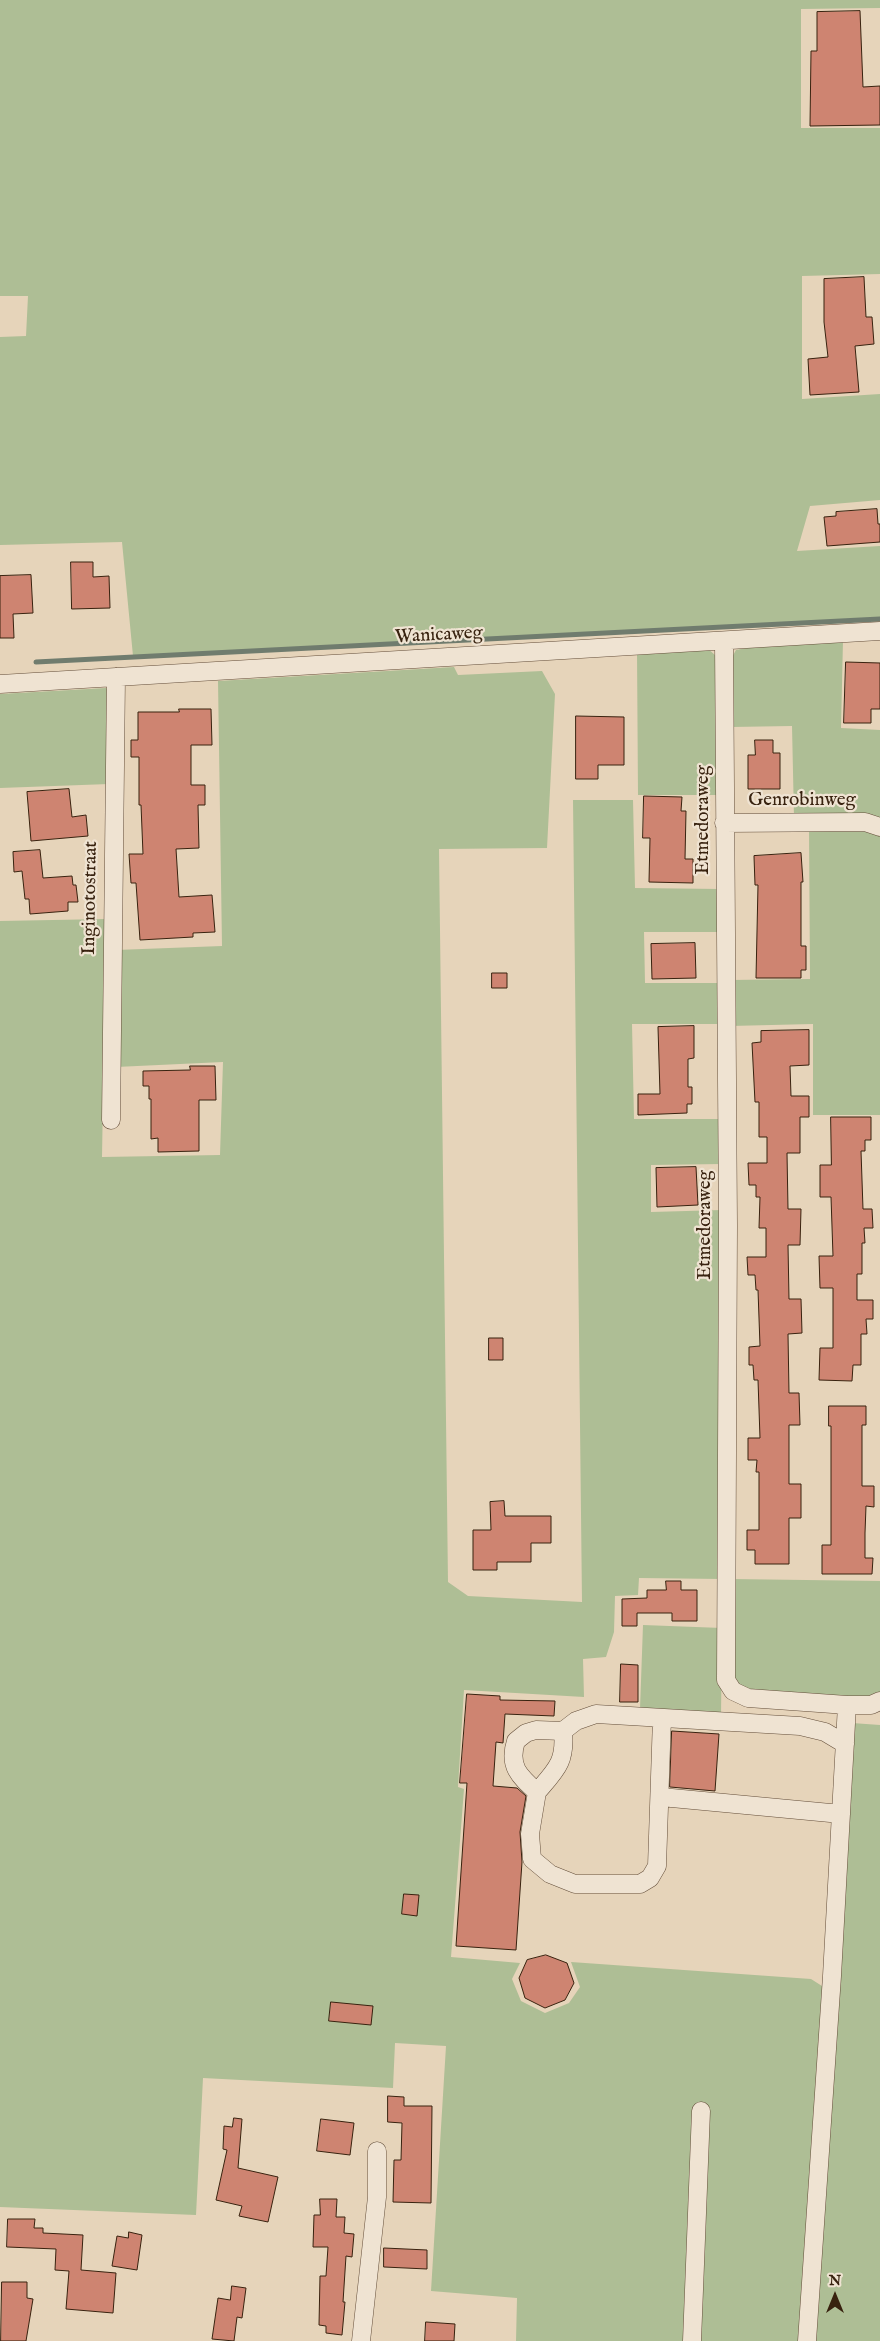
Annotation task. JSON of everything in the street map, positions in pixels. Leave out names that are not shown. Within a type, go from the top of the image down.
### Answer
[{"type":"street","name":"Wanicaweg","points":[[0,684],[880,631]]},
{"type":"street","name":"Etmedoraweg","points":[[724,641],[728,1226],[726,1680],[733,1691],[748,1698],[847,1705]]},
{"type":"street","name":"Inginotostraat","points":[[110,1120],[116,677]]},
{"type":"street","name":"Genrobinweg","points":[[724,823],[865,822],[880,826]]},
{"type":"street","points":[[807,2341],[832,1976],[847,1705],[871,1705],[880,1702]]},
{"type":"street","points":[[537,1792],[522,1779],[512,1760],[516,1741],[526,1733],[536,1730],[563,1731],[576,1721],[596,1714],[800,1726],[825,1732],[845,1744]]},
{"type":"street","points":[[563,1731],[564,1746],[561,1761],[537,1792],[530,1834],[532,1859],[550,1874],[575,1884],[622,1886],[640,1884],[650,1878],[657,1866],[662,1718]]},
{"type":"street","points":[[660,1797],[841,1814]]},
{"type":"street","points":[[692,2341],[701,2111]]},
{"type":"street","points":[[361,2341],[377,2197],[377,2151]]},
{"type":"green space","points":[[0,0],[880,0],[880,8],[801,9],[801,128],[880,128],[880,274],[802,276],[802,399],[880,394],[880,500],[810,506],[797,551],[880,546],[880,619],[133,656],[122,542],[0,545],[0,337],[26,336],[28,296],[0,296]]},
{"type":"green space","points":[[843,640],[841,728],[880,730],[880,823],[794,818],[792,726],[731,727],[731,659],[736,650]]},
{"type":"green space","points":[[707,648],[715,655],[717,662],[718,795],[638,795],[637,652]]},
{"type":"green space","points":[[454,667],[458,675],[542,671],[555,694],[547,848],[439,849],[448,1582],[468,1596],[582,1602],[573,800],[633,800],[635,888],[720,889],[721,932],[644,932],[645,983],[719,983],[720,1024],[632,1024],[634,1119],[722,1119],[722,1164],[651,1165],[651,1212],[722,1210],[721,1579],[639,1578],[638,1595],[615,1596],[614,1632],[606,1657],[583,1659],[584,1697],[464,1690],[458,1787],[464,1789],[451,1957],[520,1963],[512,1979],[521,2001],[545,2013],[569,2003],[580,1987],[571,1962],[811,1979],[822,1986],[825,1995],[803,2341],[516,2341],[517,2298],[431,2291],[446,2046],[395,2043],[393,2088],[203,2078],[196,2215],[0,2207],[0,921],[106,919],[102,1157],[220,1155],[223,1062],[116,1067],[116,950],[222,946],[218,681]]},
{"type":"green space","points":[[106,688],[111,693],[109,784],[0,788],[0,694]]},
{"type":"green space","points":[[866,827],[880,834],[880,1115],[813,1115],[813,1024],[730,1026],[730,980],[810,979],[809,828]]},
{"type":"green space","points":[[731,1579],[880,1581],[880,1697],[872,1700],[744,1691],[735,1687]]},
{"type":"green space","points":[[643,1625],[722,1628],[721,1716],[640,1709]]},
{"type":"green space","points":[[852,1723],[880,1725],[880,2341],[815,2341]]},
{"type":"building","points":[[860,11],[863,87],[880,86],[880,125],[810,126],[811,51],[817,51],[817,12]]},
{"type":"building","points":[[864,277],[866,317],[872,317],[874,344],[855,346],[859,392],[810,395],[808,359],[828,357],[824,322],[824,279]]},
{"type":"building","points":[[877,509],[878,524],[880,524],[880,542],[827,546],[824,517],[836,516],[836,512]]},
{"type":"building","points":[[71,562],[93,562],[93,577],[109,576],[110,608],[72,609]]},
{"type":"building","points":[[31,575],[33,613],[13,614],[14,638],[0,638],[0,576]]},
{"type":"building","points":[[846,662],[880,663],[880,709],[871,709],[871,723],[844,723]]},
{"type":"building","points":[[179,709],[211,709],[212,745],[191,745],[191,785],[205,785],[205,805],[198,805],[199,848],[176,849],[179,897],[212,895],[215,932],[193,933],[193,937],[140,940],[136,883],[131,883],[129,854],[143,854],[141,805],[139,805],[139,757],[131,757],[131,740],[138,740],[138,712],[179,712]]},
{"type":"building","points":[[576,716],[624,717],[624,765],[598,765],[598,779],[576,779]]},
{"type":"building","points":[[755,740],[773,740],[773,753],[780,753],[780,789],[748,789],[748,755],[755,755]]},
{"type":"building","points":[[69,789],[72,817],[86,815],[88,836],[31,841],[27,792]]},
{"type":"building","points":[[644,796],[682,797],[681,811],[686,811],[685,859],[693,859],[693,883],[649,882],[650,838],[643,838]]},
{"type":"building","points":[[40,850],[43,878],[72,876],[73,885],[76,885],[78,902],[68,902],[68,911],[30,914],[29,899],[25,899],[22,871],[14,872],[13,852]]},
{"type":"building","points":[[801,853],[803,882],[801,882],[801,946],[806,946],[806,970],[801,970],[801,978],[756,978],[758,885],[755,885],[754,856]]},
{"type":"building","points":[[695,943],[696,978],[652,979],[651,944]]},
{"type":"building","points":[[492,973],[507,973],[507,988],[492,988]]},
{"type":"building","points":[[694,1026],[694,1058],[688,1059],[688,1087],[692,1087],[692,1104],[687,1104],[687,1113],[638,1115],[638,1094],[660,1094],[658,1027]]},
{"type":"building","points":[[809,1030],[809,1065],[790,1066],[791,1096],[809,1096],[809,1117],[800,1117],[800,1153],[787,1153],[788,1209],[801,1209],[800,1245],[788,1245],[789,1299],[801,1299],[802,1333],[788,1334],[789,1393],[799,1393],[800,1425],[789,1425],[789,1484],[801,1484],[801,1518],[789,1518],[789,1564],[755,1564],[755,1550],[747,1550],[747,1530],[759,1530],[759,1472],[756,1472],[757,1460],[748,1460],[748,1438],[760,1438],[758,1380],[754,1380],[753,1365],[749,1365],[749,1347],[760,1346],[758,1290],[756,1290],[755,1275],[748,1275],[747,1257],[766,1257],[766,1228],[759,1228],[760,1197],[756,1197],[756,1185],[749,1185],[748,1163],[767,1163],[767,1137],[759,1137],[759,1102],[755,1102],[752,1043],[761,1042],[761,1031]]},
{"type":"building","points":[[190,1066],[215,1066],[216,1100],[199,1100],[199,1151],[158,1152],[158,1138],[151,1139],[151,1099],[149,1099],[149,1086],[143,1086],[143,1071],[190,1070]]},
{"type":"building","points":[[831,1117],[871,1117],[871,1140],[865,1140],[865,1151],[861,1151],[863,1209],[872,1209],[873,1228],[864,1228],[865,1243],[862,1243],[862,1274],[857,1274],[857,1300],[873,1300],[873,1319],[866,1319],[867,1334],[861,1334],[861,1365],[853,1365],[852,1381],[819,1380],[820,1348],[833,1348],[833,1288],[820,1288],[819,1256],[833,1256],[831,1197],[820,1197],[820,1165],[831,1165]]},
{"type":"building","points":[[696,1167],[698,1205],[657,1207],[656,1168]]},
{"type":"building","points":[[489,1338],[503,1338],[503,1360],[489,1360]]},
{"type":"building","points":[[829,1406],[866,1406],[866,1425],[862,1425],[862,1486],[874,1486],[874,1507],[866,1506],[865,1533],[865,1558],[873,1558],[872,1574],[822,1574],[822,1545],[831,1545],[831,1426],[829,1426]]},
{"type":"building","points":[[504,1501],[505,1516],[551,1516],[551,1543],[531,1543],[531,1562],[497,1562],[497,1570],[473,1570],[473,1530],[491,1530],[490,1502]]},
{"type":"building","points":[[666,1581],[681,1581],[681,1590],[697,1590],[697,1621],[672,1621],[672,1613],[637,1613],[637,1626],[622,1626],[622,1599],[647,1598],[647,1590],[666,1590]]},
{"type":"building","points":[[621,1664],[638,1665],[638,1702],[620,1702]]},
{"type":"building","points":[[467,1694],[500,1696],[500,1700],[555,1701],[554,1716],[505,1714],[503,1743],[496,1742],[493,1786],[517,1788],[526,1796],[520,1832],[522,1862],[516,1950],[456,1946],[467,1783],[460,1783]]},
{"type":"building","points":[[672,1731],[719,1734],[715,1791],[670,1787]]},
{"type":"building","points":[[404,1894],[419,1895],[417,1916],[402,1914]]},
{"type":"building","points":[[546,1955],[567,1963],[574,1983],[565,2000],[545,2008],[525,1998],[519,1978],[527,1960]]},
{"type":"building","points":[[331,2002],[373,2006],[371,2025],[329,2021]]},
{"type":"building","points":[[388,2096],[404,2097],[404,2106],[432,2106],[431,2203],[393,2202],[394,2160],[401,2160],[402,2123],[388,2122]]},
{"type":"building","points":[[234,2118],[242,2119],[238,2168],[278,2177],[268,2222],[239,2216],[242,2206],[216,2200],[227,2150],[223,2149],[224,2126],[232,2127]]},
{"type":"building","points":[[321,2119],[354,2123],[350,2155],[317,2151]]},
{"type":"building","points":[[320,2199],[337,2199],[336,2217],[345,2217],[344,2233],[354,2234],[352,2257],[346,2256],[342,2335],[326,2333],[326,2326],[319,2325],[320,2276],[326,2276],[328,2247],[313,2247],[314,2215],[320,2215]]},
{"type":"building","points":[[8,2219],[35,2219],[34,2228],[43,2228],[43,2233],[83,2235],[81,2270],[116,2273],[113,2313],[66,2309],[69,2271],[55,2270],[56,2249],[7,2247]]},
{"type":"building","points":[[129,2232],[142,2235],[137,2270],[112,2266],[117,2236],[128,2238]]},
{"type":"building","points":[[384,2248],[427,2250],[427,2269],[384,2267]]},
{"type":"building","points":[[2,2282],[27,2282],[27,2298],[33,2299],[26,2341],[1,2341]]},
{"type":"building","points":[[232,2286],[246,2288],[242,2318],[237,2317],[234,2341],[212,2339],[218,2298],[230,2300]]},
{"type":"building","points":[[426,2322],[455,2324],[454,2341],[425,2341]]},
{"type":"waterway","points":[[36,662],[880,619]]}]
